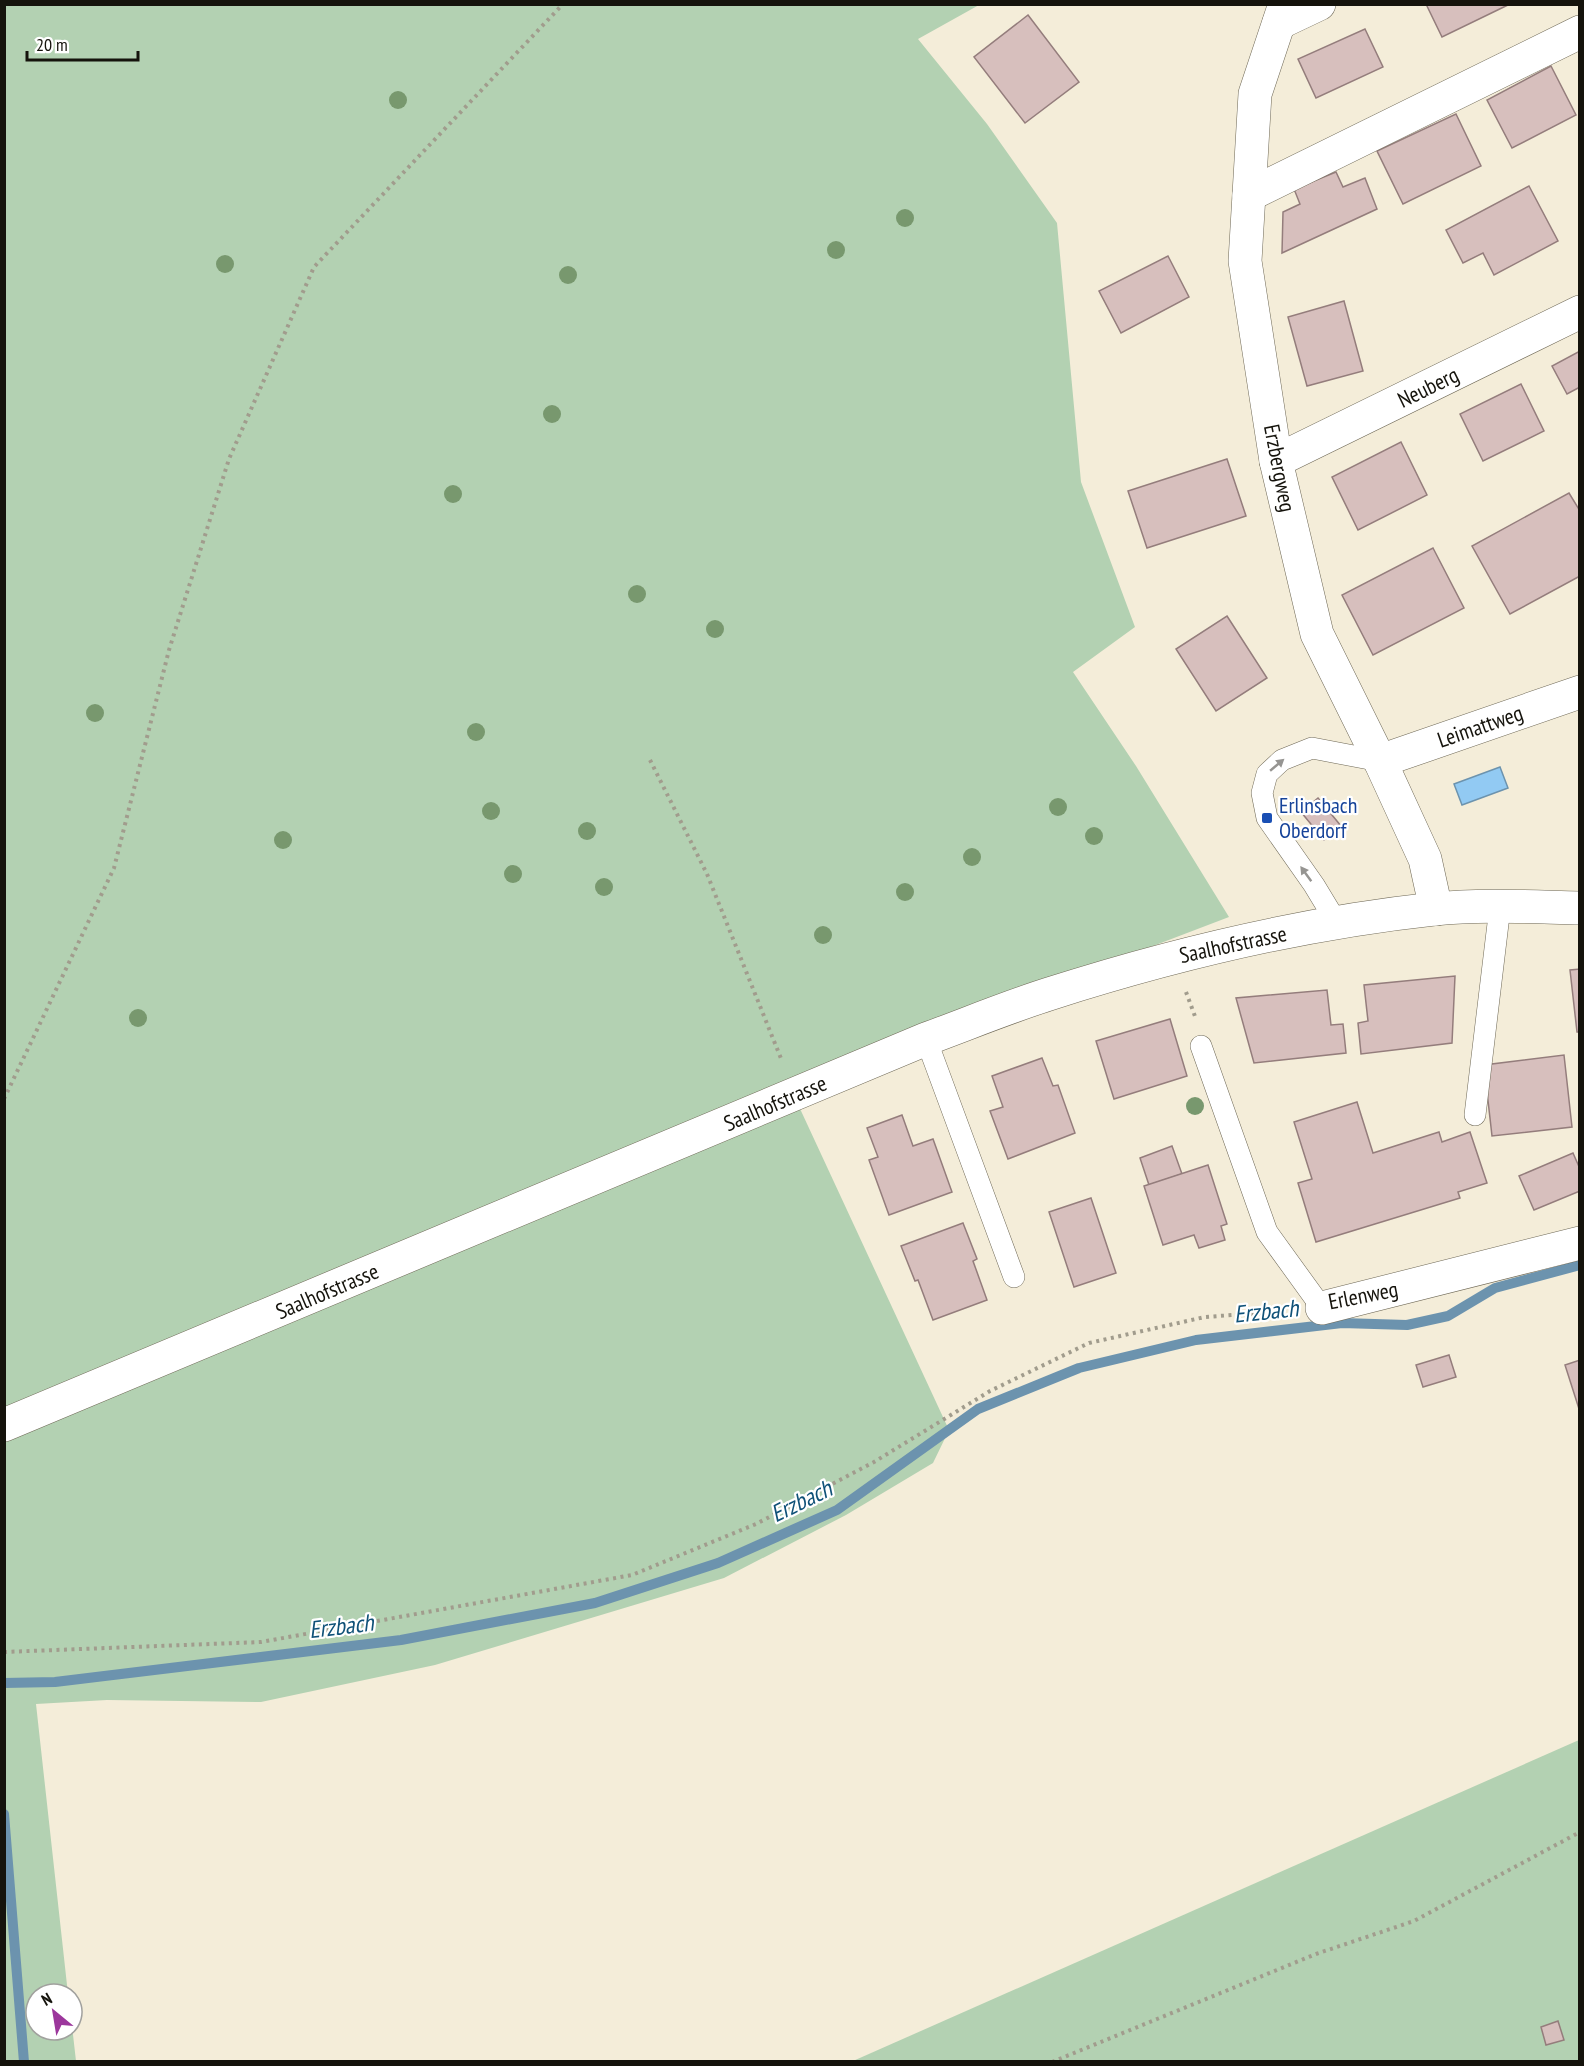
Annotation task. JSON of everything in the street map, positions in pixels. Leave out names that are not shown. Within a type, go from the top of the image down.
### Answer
[{"type":"street","points":[[1282,14],[1319,4]]},
{"type":"street","name":"Erzbergweg","points":[[1282,14],[1255,94],[1245,261],[1276,461],[1317,634],[1380,761],[1425,859],[1436,909]]},
{"type":"street","points":[[1249,195],[1580,32]]},
{"type":"street","name":"Neuberg","points":[[1276,461],[1580,312]]},
{"type":"street","name":"Leimattweg","points":[[1380,761],[1580,692]]},
{"type":"street","name":"Saalhofstrasse","points":[[4,1425],[926,1040],[1047,994],[1176,956],[1337,923],[1436,909],[1580,908]]},
{"type":"street","name":"Erlenweg","points":[[1322,1308],[1580,1243]]},
{"type":"lane","points":[[1337,923],[1314,885],[1267,818],[1262,793],[1267,774],[1282,760],[1312,748],[1380,761]]},
{"type":"lane","points":[[1475,1115],[1500,907]]},
{"type":"lane","points":[[926,1040],[1014,1277]]},
{"type":"lane","name":"Erlenweg","points":[[1201,1046],[1268,1232],[1322,1308]]},
{"type":"path","points":[[4,1099],[114,868],[169,650],[229,459],[314,267],[563,4]]},
{"type":"path","points":[[650,760],[707,874],[777,1053],[799,1093]]},
{"type":"path","points":[[1176,956],[1203,1039],[1201,1046]]},
{"type":"path","points":[[4,1652],[261,1642],[632,1575],[756,1524],[874,1462],[990,1391],[1089,1343],[1205,1317],[1322,1308]]},
{"type":"path","points":[[1052,2061],[1316,1954],[1414,1921],[1580,1832]]},
{"type":"green space","points":[[5,5],[979,5],[918,39],[987,124],[1057,223],[1081,482],[1135,627],[1073,672],[1136,766],[1229,917],[789,1085],[949,1430],[933,1463],[846,1515],[724,1578],[435,1665],[261,1702],[107,1700],[36,1704],[67,1982],[24,1982],[24,2042],[74,2042],[76,2061],[5,2062]]},
{"type":"green space","points":[[1579,1740],[1579,2061],[853,2061]]},
{"type":"water","points":[[1500,767],[1508,788],[1462,805],[1454,784]]},
{"type":"building","points":[[1426,4],[1510,4],[1442,37]]},
{"type":"building","points":[[1028,15],[1079,82],[1025,123],[974,57]]},
{"type":"building","points":[[1365,29],[1383,67],[1316,98],[1298,59]]},
{"type":"building","points":[[1551,66],[1576,115],[1512,148],[1487,100]]},
{"type":"building","points":[[1456,114],[1481,166],[1403,204],[1377,151]]},
{"type":"building","points":[[1336,172],[1343,187],[1365,178],[1377,209],[1282,253],[1283,212],[1300,204],[1294,189]]},
{"type":"building","points":[[1529,186],[1558,241],[1494,275],[1483,253],[1463,263],[1446,230]]},
{"type":"building","points":[[1168,256],[1189,297],[1121,333],[1099,291]]},
{"type":"building","points":[[1344,301],[1363,371],[1307,386],[1288,317]]},
{"type":"building","points":[[1580,351],[1580,387],[1567,394],[1552,366]]},
{"type":"building","points":[[1521,384],[1544,431],[1483,461],[1460,414]]},
{"type":"building","points":[[1401,442],[1427,495],[1358,530],[1332,477]]},
{"type":"building","points":[[1227,459],[1246,516],[1147,548],[1128,491]]},
{"type":"building","points":[[1569,493],[1580,511],[1580,576],[1510,614],[1472,546]]},
{"type":"building","points":[[1433,548],[1464,608],[1373,655],[1342,595]]},
{"type":"building","points":[[1227,616],[1267,678],[1216,711],[1176,649]]},
{"type":"building","points":[[1318,798],[1341,826],[1324,840],[1301,812]]},
{"type":"building","points":[[1580,969],[1580,1032],[1577,1032],[1570,970]]},
{"type":"building","points":[[1455,976],[1452,1043],[1361,1054],[1358,1023],[1368,1021],[1364,985]]},
{"type":"building","points":[[1327,990],[1331,1025],[1343,1024],[1346,1053],[1254,1063],[1236,998]]},
{"type":"building","points":[[1170,1019],[1187,1076],[1114,1099],[1096,1041]]},
{"type":"building","points":[[1564,1055],[1572,1127],[1492,1136],[1484,1065]]},
{"type":"building","points":[[1042,1058],[1053,1086],[1058,1085],[1075,1133],[1008,1159],[990,1111],[1003,1107],[992,1076]]},
{"type":"building","points":[[1357,1102],[1373,1153],[1439,1132],[1442,1142],[1470,1132],[1487,1183],[1458,1192],[1460,1198],[1316,1242],[1298,1183],[1312,1179],[1294,1122]]},
{"type":"building","points":[[902,1115],[913,1146],[933,1139],[952,1192],[889,1215],[869,1160],[878,1157],[867,1128]]},
{"type":"building","points":[[1172,1146],[1182,1174],[1149,1185],[1140,1158]]},
{"type":"building","points":[[1573,1153],[1580,1169],[1580,1191],[1534,1210],[1519,1176]]},
{"type":"building","points":[[1208,1165],[1227,1224],[1221,1226],[1225,1240],[1199,1248],[1194,1235],[1163,1245],[1144,1186]]},
{"type":"building","points":[[1091,1198],[1116,1273],[1074,1287],[1049,1212]]},
{"type":"building","points":[[963,1223],[977,1259],[973,1261],[987,1300],[933,1320],[918,1280],[915,1281],[901,1246]]},
{"type":"building","points":[[1449,1355],[1456,1377],[1423,1387],[1416,1365]]},
{"type":"building","points":[[1580,1360],[1580,1412],[1565,1365]]},
{"type":"building","points":[[1558,2021],[1564,2040],[1546,2045],[1541,2027]]},
{"type":"waterway","name":"Erzbach","points":[[4,1683],[55,1682],[401,1640],[595,1603],[718,1563],[837,1510],[978,1409],[1079,1368],[1196,1340],[1342,1323],[1407,1325],[1448,1316],[1495,1288],[1580,1265]]},
{"type":"waterway","points":[[4,1814],[24,2062]]},
{"type":"place","name":"Erlinsbach Oberdorf","points":[[1267,818]]}]
